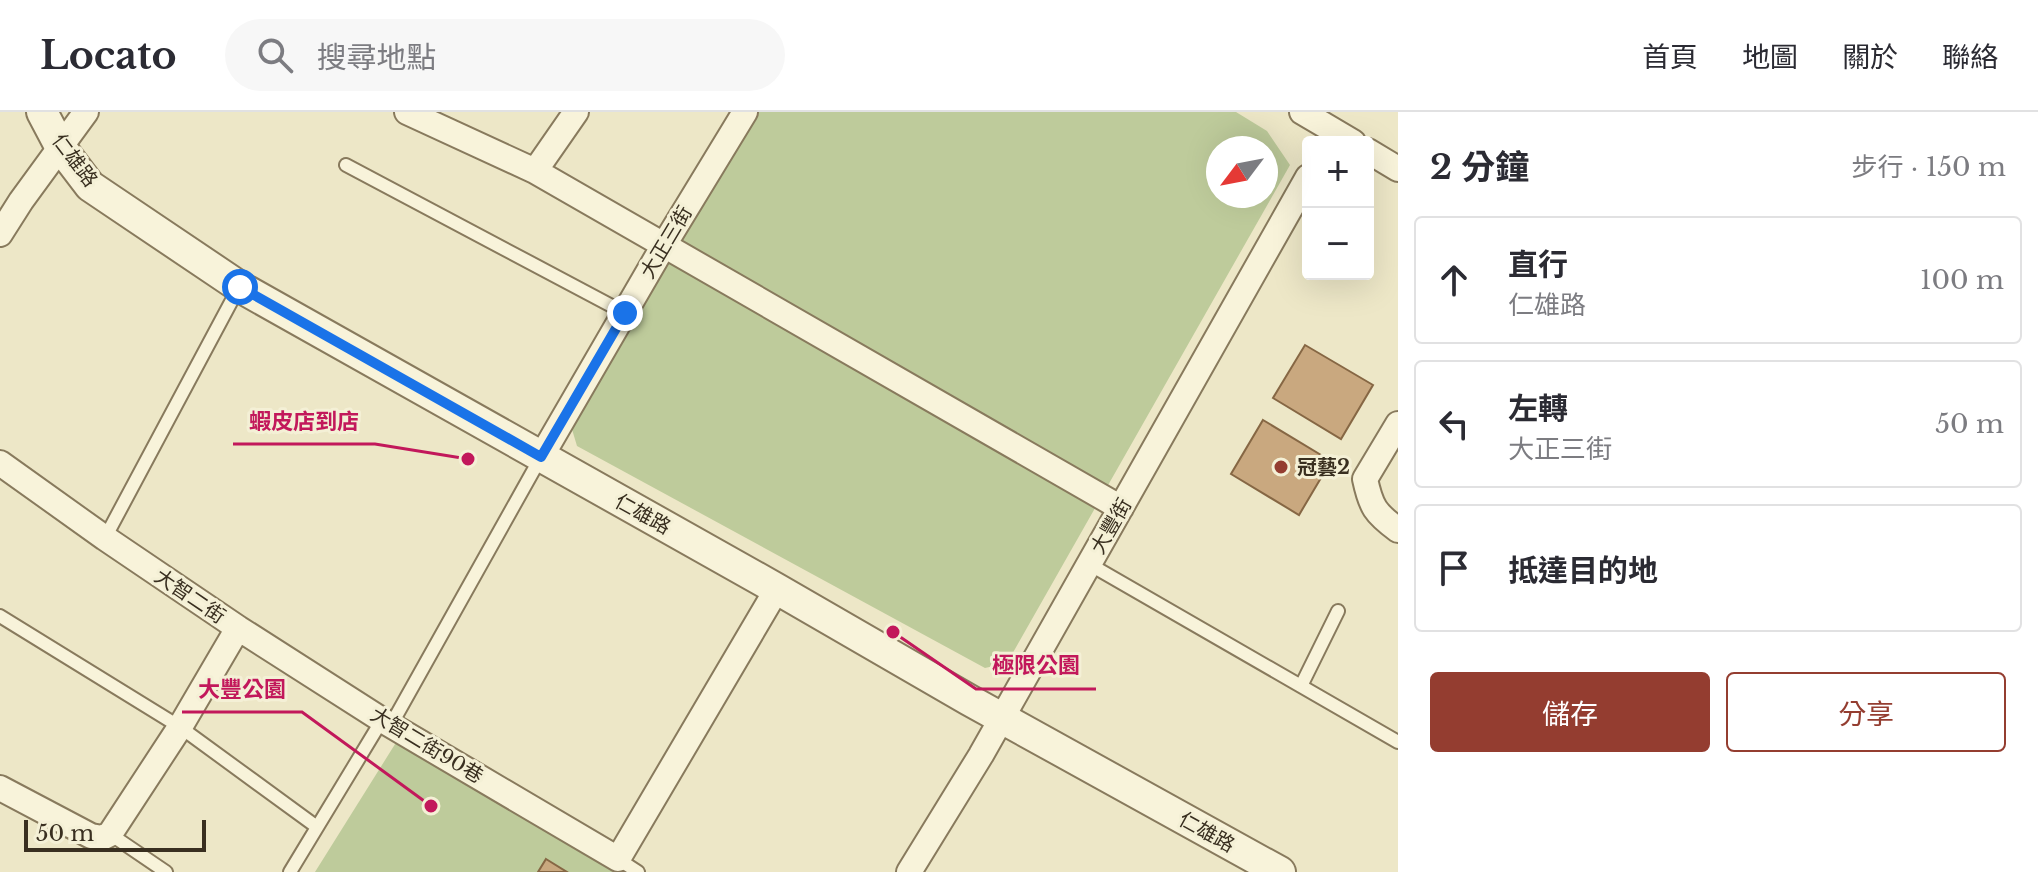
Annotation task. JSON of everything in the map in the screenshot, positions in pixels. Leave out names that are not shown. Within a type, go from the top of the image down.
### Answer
[{"type":"street","name":"仁雄路","points":[[42,112],[61,148],[90,186],[240,287],[1280,872]]},
{"type":"street","points":[[0,234],[86,112]]},
{"type":"street","points":[[407,112],[535,171],[1121,508]]},
{"type":"street","points":[[535,171],[576,112]]},
{"type":"street","name":"大正三街","points":[[541,457],[745,112]]},
{"type":"street","points":[[1302,112],[1340,132]]},
{"type":"street","points":[[1374,155],[1398,169]]},
{"type":"street","name":"大豐街","points":[[909,872],[1002,718],[1302,188]]},
{"type":"street","points":[[1398,424],[1365,479],[1370,503],[1379,516],[1398,530]]},
{"type":"street","name":"大智二街","points":[[0,463],[238,628],[180,727],[110,834]]},
{"type":"street","points":[[628,866],[777,589]]},
{"type":"street","name":"大智二街90巷","points":[[238,628],[386,722],[628,866]]},
{"type":"street","points":[[0,788],[91,836],[102,838],[110,834]]},
{"type":"lane","points":[[346,165],[625,313]]},
{"type":"lane","points":[[105,538],[240,287]]},
{"type":"lane","points":[[290,872],[386,722],[541,457]]},
{"type":"lane","points":[[1089,564],[1398,742]]},
{"type":"lane","points":[[1301,686],[1338,611]]},
{"type":"lane","points":[[0,616],[180,727],[317,827]]},
{"type":"lane","points":[[110,834],[166,872]]},
{"type":"green space","points":[[759,112],[1236,112],[1270,136],[1206,136],[1206,208],[1266,208],[1007,663],[985,668],[577,446],[571,426]]},
{"type":"green space","points":[[1278,147],[1290,165],[1278,186]]},
{"type":"green space","points":[[397,741],[614,872],[315,872]]},
{"type":"building","name":"冠藝2","points":[[1305,345],[1373,385],[1341,439],[1273,398]]},
{"type":"building","name":"冠藝2","points":[[1263,420],[1331,461],[1299,515],[1231,474]]},
{"type":"building","points":[[546,859],[567,872],[538,872]]},
{"type":"place","name":"蝦皮店到店","points":[[468,459]]},
{"type":"place","name":"冠藝2","points":[[1281,467]]},
{"type":"place","name":"極限公園","points":[[893,632]]},
{"type":"place","name":"大豐公園","points":[[431,806]]},
{"type":"route","points":[[240,287],[541,457],[625,313]]}]
